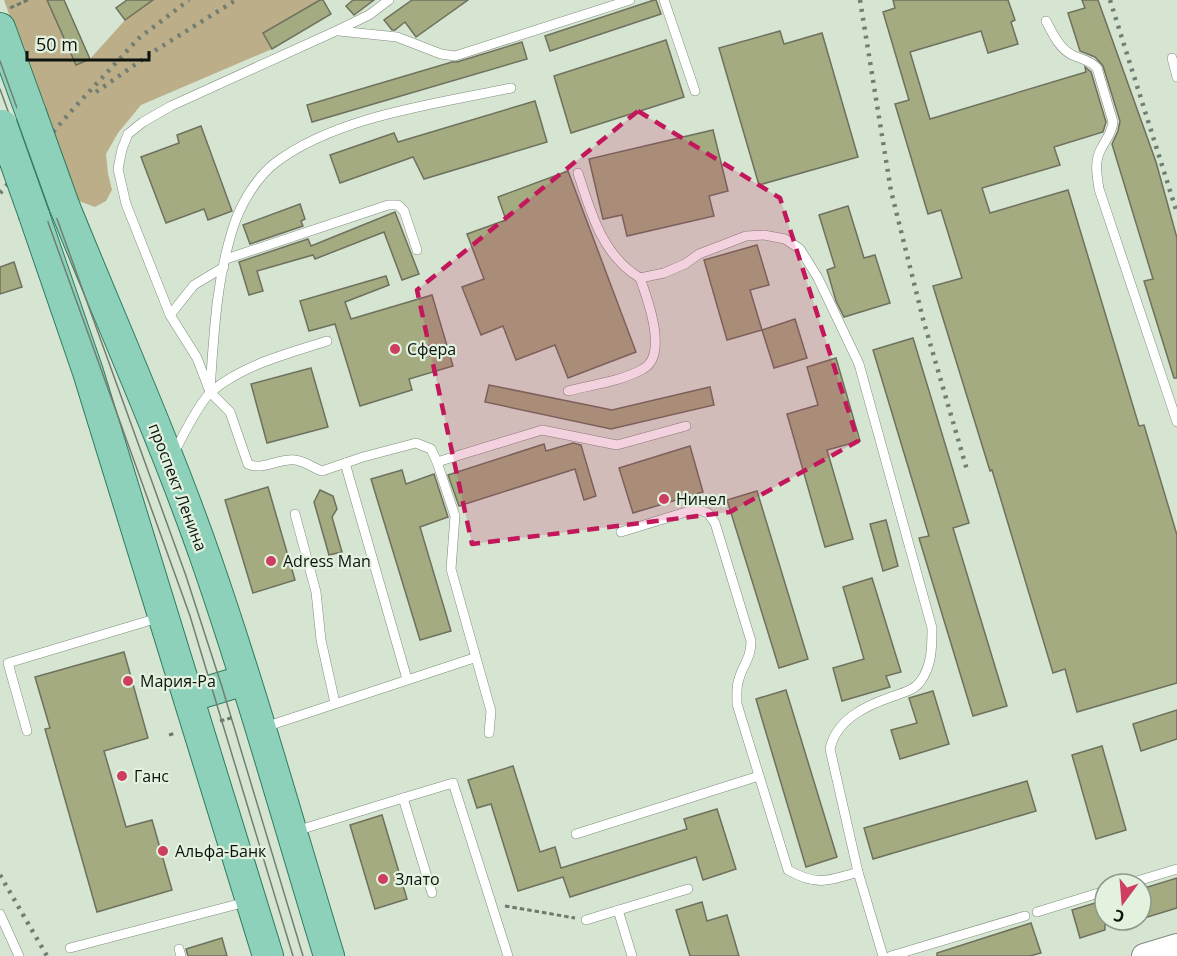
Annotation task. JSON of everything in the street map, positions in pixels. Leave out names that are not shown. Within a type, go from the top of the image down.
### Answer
[{"type":"main road","name":"проспект Ленина","points":[[4,19],[31,113],[64,205],[170,462],[207,562],[329,956]]},
{"type":"main road","points":[[1,123],[88,372],[268,956]]},
{"type":"main road","points":[[189,697],[245,680]]},
{"type":"street","points":[[1144,956],[1177,946]]},
{"type":"lane","points":[[389,0],[369,15],[171,106],[142,122],[128,134],[118,169],[126,204],[170,315],[197,358],[210,392],[230,411],[248,464],[255,467],[285,460],[296,460],[322,471],[416,443],[431,449],[455,516],[451,569],[490,711],[489,733]]},
{"type":"lane","points":[[336,31],[397,37],[455,57],[630,0]]},
{"type":"lane","points":[[664,0],[695,91]]},
{"type":"lane","points":[[1046,21],[1055,40],[1070,54],[1092,62],[1097,68],[1113,122],[1112,130],[1097,161],[1099,189],[1177,422]]},
{"type":"lane","points":[[1172,58],[1177,76]]},
{"type":"lane","points":[[210,392],[216,304],[233,227],[246,200],[273,164],[312,140],[365,121],[512,88]]},
{"type":"lane","points":[[568,391],[622,377],[645,368],[653,356],[656,331],[640,278],[625,269],[601,237],[578,173]]},
{"type":"lane","points":[[170,315],[194,285],[225,263],[388,205],[398,206],[404,211],[417,250]]},
{"type":"lane","points":[[640,278],[664,273],[686,264],[699,254],[746,236],[764,235],[785,239],[800,249],[818,278],[860,364],[932,628],[931,656],[919,683],[906,692],[861,710],[838,728],[832,738],[830,749],[858,872],[883,956]]},
{"type":"lane","points":[[170,462],[182,437],[210,392],[258,363],[327,341]]},
{"type":"lane","points":[[437,462],[542,430],[618,445],[686,426]]},
{"type":"lane","points":[[345,463],[406,679]]},
{"type":"lane","points":[[621,532],[696,509],[708,513],[716,523],[751,641],[751,652],[738,681],[737,704],[788,870],[800,878],[826,882],[858,872]]},
{"type":"lane","points":[[295,514],[316,592],[321,640],[335,703]]},
{"type":"lane","points":[[27,731],[4,665],[163,616]]},
{"type":"lane","points":[[257,720],[335,703],[474,658]]},
{"type":"lane","points":[[576,834],[759,776]]},
{"type":"lane","points":[[292,832],[453,783],[508,956]]},
{"type":"lane","points":[[403,798],[432,893]]},
{"type":"lane","points":[[1153,876],[1177,869]]},
{"type":"lane","points":[[586,920],[688,889]]},
{"type":"lane","points":[[1037,912],[1093,895]]},
{"type":"lane","points":[[70,948],[251,900]]},
{"type":"lane","points":[[618,910],[632,956]]},
{"type":"lane","points":[[0,914],[19,956]]},
{"type":"lane","points":[[891,956],[1025,916]]},
{"type":"path","points":[[4,19],[28,0]]},
{"type":"path","points":[[169,735],[198,727],[257,720]]},
{"type":"path","points":[[492,904],[586,920]]},
{"type":"highlighted area","points":[[638,111],[780,198],[858,441],[730,512],[472,544],[417,290]]},
{"type":"shaded area","points":[[4,0],[47,0],[76,65],[90,59],[125,20],[153,0],[320,0],[263,33],[272,49],[141,105],[118,133],[106,154],[112,190],[106,201],[95,207],[76,200]]},
{"type":"building","points":[[47,0],[64,0],[90,59],[76,65]]},
{"type":"building","points":[[127,0],[153,0],[125,20],[116,8]]},
{"type":"building","points":[[323,0],[331,14],[272,49],[263,33]]},
{"type":"building","points":[[353,0],[374,0],[354,15],[346,6]]},
{"type":"building","points":[[412,0],[468,0],[416,37],[405,22],[392,30],[384,20]]},
{"type":"building","points":[[654,0],[661,14],[550,51],[545,36]]},
{"type":"building","points":[[893,0],[1008,0],[1015,20],[1011,22],[1018,44],[988,53],[981,31],[910,52],[930,119],[1086,72],[1085,67],[1091,72],[1106,122],[1103,132],[1054,147],[1060,165],[982,188],[990,213],[1068,190],[1139,426],[1144,425],[1177,535],[1177,683],[1077,712],[1065,669],[1053,673],[992,470],[990,471],[933,286],[962,278],[941,210],[928,214],[895,104],[909,100],[883,12],[895,8]]},
{"type":"building","points":[[1082,0],[1098,0],[1156,162],[1177,238],[1177,378],[1174,378],[1144,281],[1153,279],[1112,144],[1120,121],[1103,66],[1095,57],[1080,51],[1068,13],[1085,8]]},
{"type":"building","points":[[780,31],[784,44],[822,33],[858,157],[759,185],[719,48]]},
{"type":"building","points":[[666,40],[684,97],[571,133],[554,76]]},
{"type":"building","points":[[522,42],[527,59],[312,122],[307,105]]},
{"type":"building","points":[[535,101],[547,142],[424,179],[413,157],[340,183],[330,155],[394,133],[398,142]]},
{"type":"building","points":[[201,126],[232,211],[208,220],[204,209],[166,223],[141,157],[179,143],[177,135]]},
{"type":"building","points":[[713,130],[728,191],[709,196],[714,216],[627,236],[622,215],[603,219],[589,159]]},
{"type":"building","points":[[568,171],[636,352],[568,378],[555,345],[516,360],[503,326],[481,335],[462,287],[484,279],[467,234],[506,220],[498,197]]},
{"type":"building","points":[[300,204],[305,219],[301,221],[303,226],[250,244],[243,225]]},
{"type":"building","points":[[848,206],[864,258],[875,255],[890,303],[844,317],[836,301],[827,270],[835,267],[819,215]]},
{"type":"building","points":[[395,212],[419,274],[402,280],[384,232],[315,259],[313,255],[257,271],[263,291],[249,295],[239,262],[308,239],[311,246]]},
{"type":"building","points":[[757,245],[769,285],[750,290],[762,330],[727,340],[704,260]]},
{"type":"building","points":[[14,262],[22,287],[0,294],[0,267]]},
{"type":"building","name":"Сфера","points":[[386,276],[389,285],[345,302],[351,319],[432,295],[453,366],[409,379],[412,390],[360,406],[335,324],[309,331],[300,301]]},
{"type":"building","points":[[795,319],[807,358],[774,368],[762,330]]},
{"type":"building","points":[[913,338],[969,523],[953,528],[1007,706],[973,716],[919,538],[929,536],[873,350]]},
{"type":"building","points":[[836,358],[860,441],[827,450],[853,539],[825,547],[787,414],[818,405],[807,367]]},
{"type":"building","points":[[311,368],[328,427],[267,443],[251,384]]},
{"type":"building","points":[[489,385],[612,410],[710,387],[714,405],[611,429],[485,402]]},
{"type":"building","points":[[573,443],[581,445],[596,496],[584,500],[575,469],[459,506],[448,475],[544,444],[546,451]]},
{"type":"building","points":[[690,446],[703,492],[633,513],[619,468]]},
{"type":"building","points":[[402,470],[406,484],[434,474],[448,517],[420,527],[451,631],[420,640],[371,479]]},
{"type":"building","points":[[268,487],[295,580],[253,593],[225,500]]},
{"type":"building","points":[[320,490],[333,496],[337,509],[332,517],[342,552],[329,555],[314,502]]},
{"type":"building","points":[[757,491],[808,659],[779,668],[727,500]]},
{"type":"building","points":[[886,520],[898,566],[883,571],[870,524]]},
{"type":"building","points":[[872,578],[901,672],[886,676],[890,687],[842,701],[833,668],[864,659],[843,587]]},
{"type":"building","points":[[124,652],[148,738],[104,751],[126,827],[152,820],[172,890],[97,912],[45,729],[50,728],[35,677]]},
{"type":"building","points":[[786,690],[837,857],[806,867],[756,699]]},
{"type":"building","points":[[933,691],[949,744],[900,759],[891,730],[917,723],[909,698]]},
{"type":"building","points":[[1177,710],[1177,739],[1141,751],[1133,724]]},
{"type":"building","points":[[1102,746],[1126,830],[1096,839],[1072,755]]},
{"type":"building","points":[[513,766],[540,852],[555,847],[561,868],[687,829],[684,819],[717,809],[736,869],[703,880],[696,857],[570,897],[563,877],[518,891],[491,804],[477,808],[468,780]]},
{"type":"building","points":[[1027,781],[1036,811],[873,859],[864,828]]},
{"type":"building","points":[[382,815],[407,899],[375,909],[350,825]]},
{"type":"building","points":[[1177,878],[1177,908],[1153,915],[1153,885]]},
{"type":"building","points":[[702,902],[707,921],[727,915],[739,956],[690,956],[676,910]]},
{"type":"building","points":[[1093,904],[1093,932],[1099,932],[1080,938],[1072,910]]},
{"type":"building","points":[[1031,923],[1041,953],[1030,956],[937,956],[937,953]]},
{"type":"building","points":[[222,938],[227,956],[188,956],[186,949]]},
{"type":"tram line","points":[[0,61],[186,576],[303,956]]},
{"type":"tram line","points":[[0,89],[190,616],[293,956]]},
{"type":"railway","points":[[0,193],[139,38],[189,0]]},
{"type":"railway","points":[[96,92],[156,50],[236,0]]},
{"type":"railway","points":[[860,0],[891,191],[923,319],[967,470]]},
{"type":"railway","points":[[1110,0],[1177,213]]},
{"type":"railway","points":[[0,875],[47,956]]},
{"type":"place","name":"Сфера","points":[[395,349]]},
{"type":"place","name":"Нинел","points":[[664,499]]},
{"type":"place","name":"Adress Man","points":[[271,561]]},
{"type":"place","name":"Мария-Ра","points":[[128,681]]},
{"type":"place","name":"Ганс","points":[[122,776]]},
{"type":"place","name":"Альфа-Банк","points":[[163,851]]},
{"type":"place","name":"Злато","points":[[383,879]]}]
